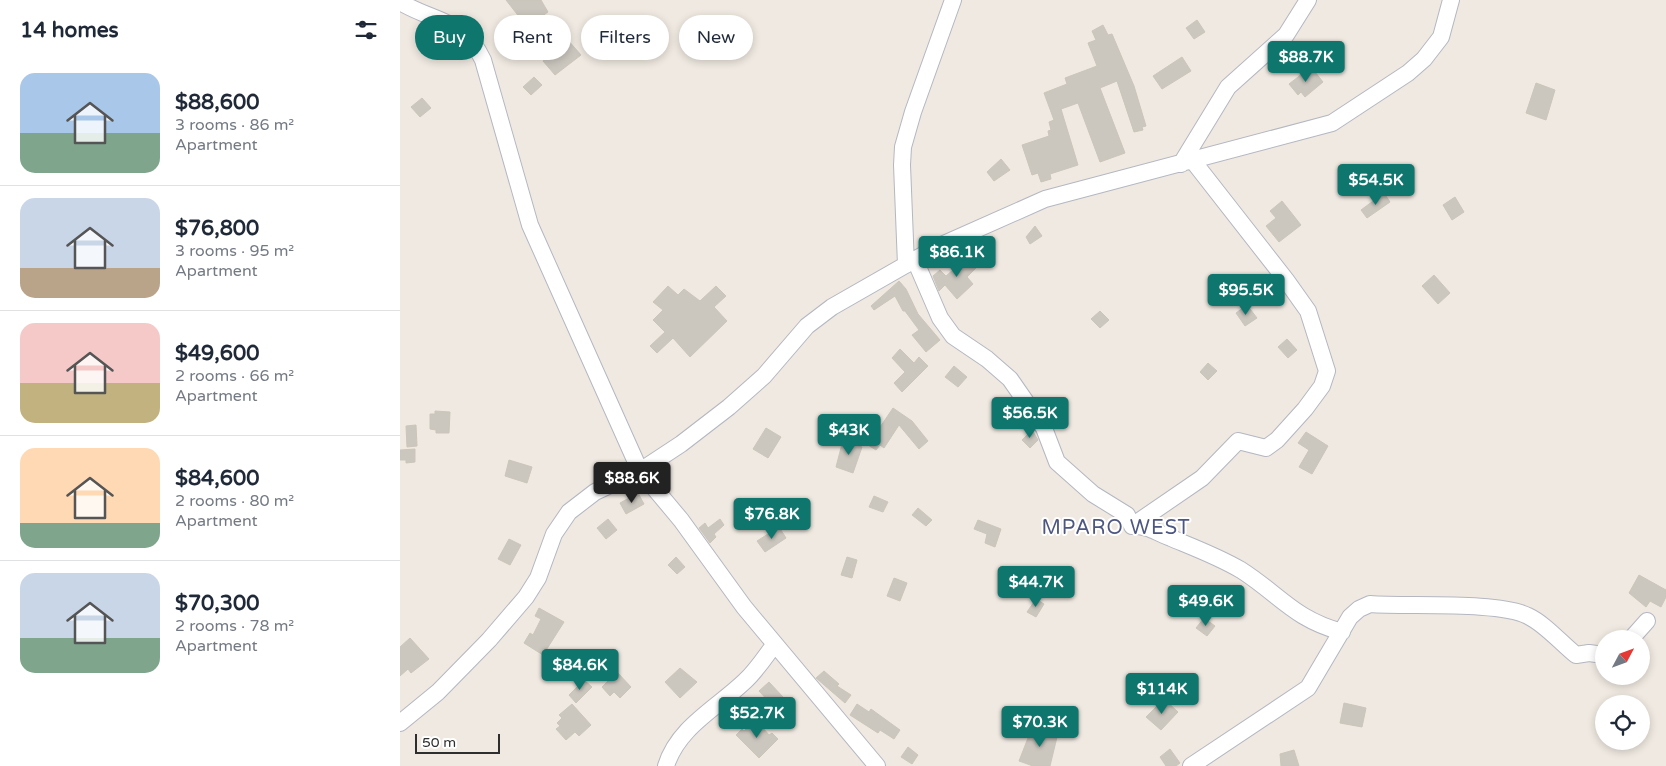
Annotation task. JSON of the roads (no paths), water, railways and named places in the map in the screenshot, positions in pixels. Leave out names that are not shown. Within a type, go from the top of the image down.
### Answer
[{"type":"street","points":[[954,0],[912,112],[903,147],[902,165],[911,263],[940,318],[953,336],[987,359],[1010,379],[1044,428],[1057,462],[1093,494],[1127,515],[1132,526]]},
{"type":"street","points":[[1187,162],[1228,87],[1286,34],[1308,0]]},
{"type":"street","points":[[400,723],[444,686],[506,622],[538,578],[554,534],[569,512],[595,492],[640,471],[681,444],[729,407],[764,376],[818,316],[877,280],[937,247],[1045,199],[1320,127],[1347,114],[1408,73],[1436,46],[1446,27],[1451,0]]},
{"type":"street","points":[[400,2],[413,10],[453,25],[464,32],[476,45],[483,60],[530,225],[640,471],[680,520],[774,645],[878,766]]},
{"type":"street","points":[[1132,526],[1202,478],[1238,441],[1266,448],[1276,440],[1322,386],[1327,371],[1308,311],[1286,280],[1187,162]]},
{"type":"street","points":[[1132,526],[1148,526],[1164,536],[1226,562],[1310,622],[1342,632]]},
{"type":"street","points":[[1197,762],[1308,688],[1350,617],[1359,608],[1370,604],[1496,609],[1530,616],[1576,655],[1595,654]]},
{"type":"street","points":[[1639,630],[1647,621]]},
{"type":"street","points":[[666,766],[675,744],[684,733],[747,679],[774,645]]},
{"type":"street","points":[[1197,762],[1218,766]]},
{"type":"district","name":"MPARO WEST","points":[[1116,527]]}]
